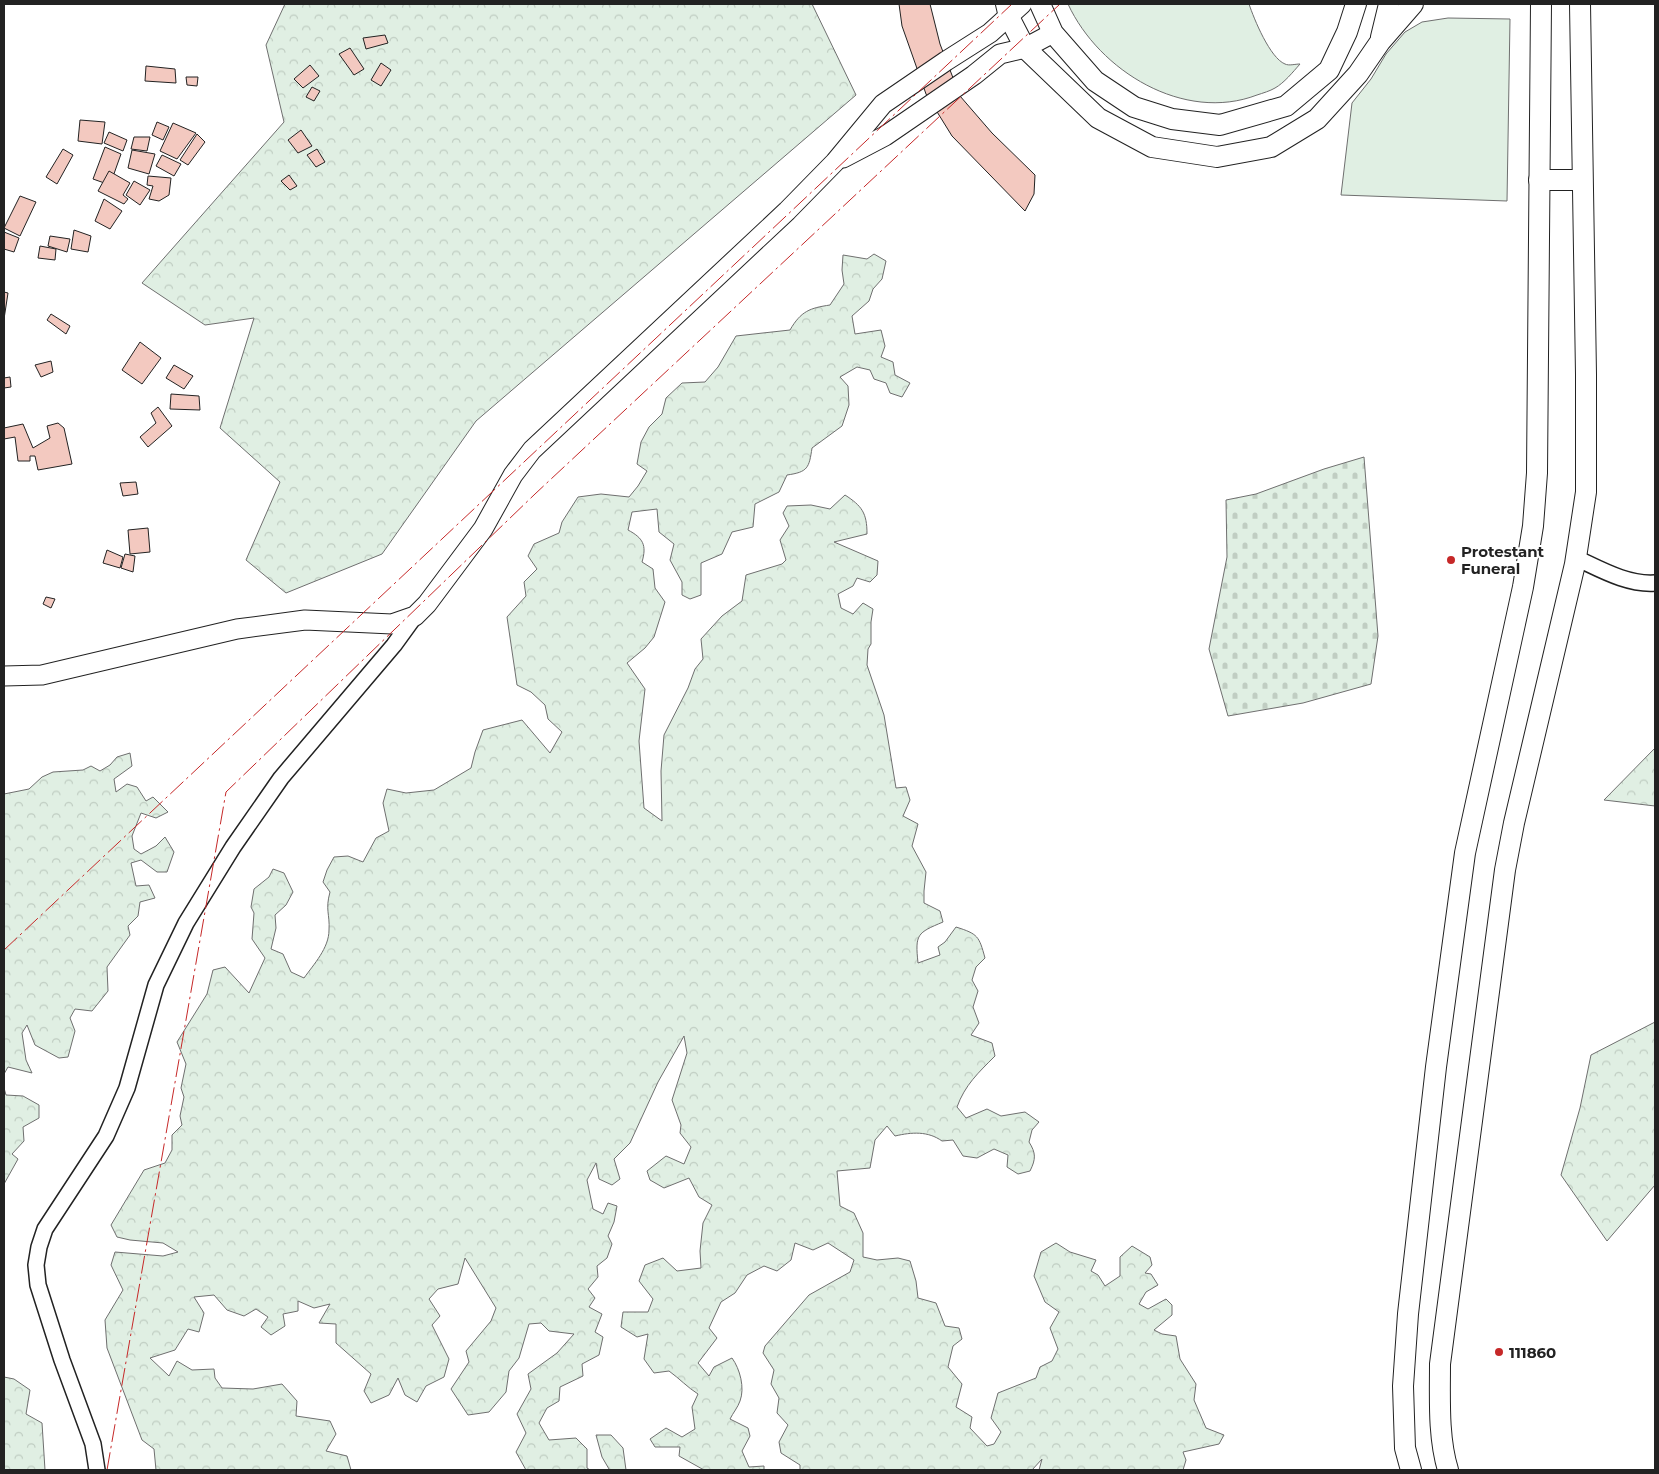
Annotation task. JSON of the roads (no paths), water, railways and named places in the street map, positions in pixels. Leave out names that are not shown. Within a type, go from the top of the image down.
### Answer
[{"type":"main road","points":[[1040,4],[1054,33],[1095,80],[1134,107],[1172,119],[1220,125],[1286,106],[1329,70],[1347,32],[1356,4]]},
{"type":"main road","points":[[1380,42],[1389,4]]},
{"type":"main road","points":[[1012,8],[1025,48],[1098,118],[1152,147],[1217,157],[1271,147],[1317,119],[1358,74],[1380,42],[1413,4]]},
{"type":"main road","points":[[1411,1470],[1405,1448],[1403,1386],[1408,1314],[1439,1038],[1464,853],[1521,596],[1533,526],[1537,473],[1541,4]]},
{"type":"main road","points":[[1448,1470],[1444,1456],[1440,1405],[1440,1364],[1505,870],[1514,823],[1576,558],[1586,492],[1580,4]]},
{"type":"main road","points":[[1539,180],[1582,180]]},
{"type":"street","points":[[97,1470],[93,1444],[62,1360],[38,1285],[36,1265],[45,1229],[106,1136],[127,1088],[156,985],[186,923],[281,778],[427,604],[483,529],[514,475],[532,450],[787,211],[835,162],[883,104],[946,60],[990,33],[1012,8]]},
{"type":"street","points":[[835,162],[885,136],[974,75],[1000,54],[1025,48],[1054,33]]},
{"type":"street","points":[[1576,558],[1616,576],[1636,582],[1655,583]]},
{"type":"street","points":[[4,676],[42,675],[237,629],[304,620],[392,624],[415,616]]},
{"type":"place","name":"Protestant Funeral","points":[[1451,560]]},
{"type":"place","name":"111860","points":[[1499,1352]]}]
